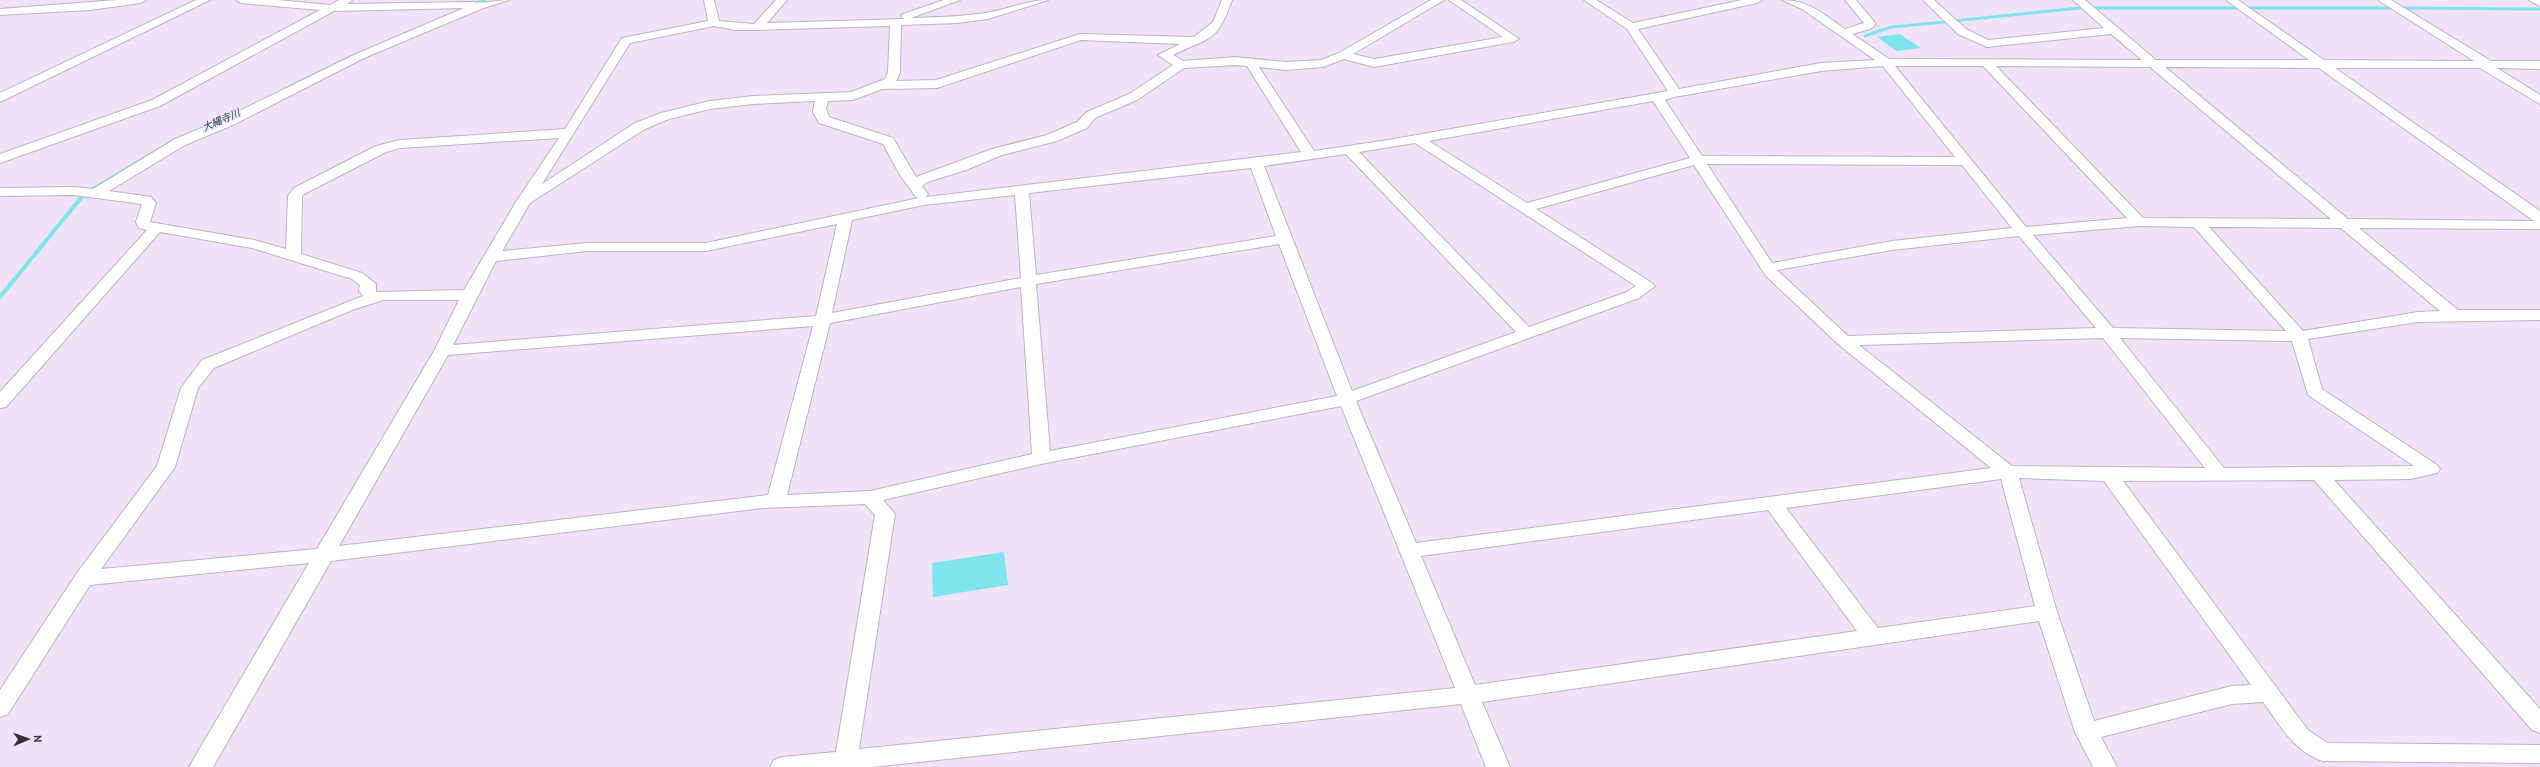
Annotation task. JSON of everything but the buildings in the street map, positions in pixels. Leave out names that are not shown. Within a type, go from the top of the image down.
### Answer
[{"type":"street","points":[[0,12],[28,9],[90,7],[141,0]]},
{"type":"street","points":[[0,98],[205,0]]},
{"type":"street","points":[[241,0],[331,8],[466,6],[481,5],[504,0]]},
{"type":"street","points":[[0,159],[156,103],[348,0]]},
{"type":"street","points":[[709,0],[714,23]]},
{"type":"street","points":[[757,27],[782,0]]},
{"type":"street","points":[[896,21],[955,0]]},
{"type":"street","points":[[201,767],[322,555],[442,351],[469,294],[523,202],[569,133],[626,40],[714,23],[736,27],[828,26],[896,21],[970,19],[1043,0]]},
{"type":"street","points":[[1181,65],[1164,55],[1181,46],[1199,41],[1218,23],[1227,0]]},
{"type":"street","points":[[915,184],[922,179],[961,167],[997,152],[1052,138],[1082,125],[1091,115],[1133,97],[1181,65],[1235,61],[1306,66],[1323,63],[1343,55],[1439,0]]},
{"type":"street","points":[[1343,55],[1374,63],[1513,38],[1454,0]]},
{"type":"street","points":[[1589,0],[1631,27],[1675,92]]},
{"type":"street","points":[[1631,27],[1757,0]]},
{"type":"street","points":[[1787,0],[1806,7],[1846,32],[1886,62],[2022,231],[2108,333],[2219,474]]},
{"type":"street","points":[[1846,32],[1866,28],[1870,24],[1850,0]]},
{"type":"street","points":[[1928,0],[1947,19],[1980,42],[1987,44],[2114,30]]},
{"type":"street","points":[[2078,0],[2154,62],[2344,224],[2454,314]]},
{"type":"street","points":[[2231,0],[2540,218]]},
{"type":"street","points":[[2383,0],[2540,100]]},
{"type":"street","points":[[2534,0],[2540,3]]},
{"type":"street","points":[[89,193],[180,142],[228,122],[360,56],[481,5]]},
{"type":"street","points":[[0,25],[28,9]]},
{"type":"street","points":[[523,202],[640,126],[683,110],[735,102],[853,96],[882,85],[890,81],[894,72],[896,21]]},
{"type":"street","points":[[882,85],[937,84],[1080,37],[1199,41]]},
{"type":"street","points":[[492,257],[587,247],[706,247],[924,202],[1022,189],[1256,163],[1418,139],[1821,67],[1886,62],[2154,62],[2540,65]]},
{"type":"street","points":[[1986,62],[2139,222]]},
{"type":"street","points":[[1251,63],[1309,154]]},
{"type":"street","points":[[1675,92],[1658,99],[1768,268],[1844,341],[2008,472],[2047,612],[2086,732],[2105,767]]},
{"type":"street","points":[[823,98],[819,108],[820,117],[824,120],[888,141],[896,153],[906,175],[915,184],[924,202]]},
{"type":"street","points":[[293,257],[295,196],[299,191],[381,149],[400,144],[569,133]]},
{"type":"street","points":[[84,578],[322,555],[776,502],[870,497],[1041,458],[1347,399],[1633,295],[1647,286],[1527,207],[1418,139]]},
{"type":"street","points":[[0,149],[24,146],[31,148]]},
{"type":"street","points":[[1349,149],[1526,334]]},
{"type":"street","points":[[1527,207],[1697,160],[1966,161]]},
{"type":"street","points":[[1256,163],[1284,239],[1347,399],[1498,767]]},
{"type":"street","points":[[1022,189],[1027,281],[1041,458]]},
{"type":"street","points":[[0,192],[89,193],[146,200],[149,202],[143,222],[144,225],[254,244],[357,276],[368,284],[367,291],[372,298]]},
{"type":"street","points":[[776,502],[823,319],[846,217]]},
{"type":"street","points":[[1768,268],[1816,258],[1935,239],[2082,224],[2139,222],[2540,225]]},
{"type":"street","points":[[1410,550],[1773,504],[2008,472],[2108,475],[2411,473],[2431,469],[2314,391],[2299,336],[2198,223]]},
{"type":"street","points":[[0,403],[157,227]]},
{"type":"street","points":[[442,351],[801,323],[1027,281],[1284,239]]},
{"type":"street","points":[[0,708],[9,679],[166,467],[190,388],[208,364],[346,307],[382,295],[469,294]]},
{"type":"street","points":[[1844,341],[1896,338],[2108,333],[2299,336],[2391,320],[2454,314],[2540,315]]},
{"type":"street","points":[[2318,473],[2540,724]]},
{"type":"street","points":[[2108,475],[2300,736],[2323,752],[2485,760],[2540,754]]},
{"type":"street","points":[[845,763],[885,514],[870,497]]},
{"type":"street","points":[[1773,504],[1872,637]]},
{"type":"street","points":[[782,767],[845,763],[1469,695],[2047,612]]},
{"type":"street","points":[[2086,732],[2232,695],[2268,693]]},
{"type":"water","points":[[1900,34],[1921,48],[1897,51],[1877,37]]},
{"type":"water","points":[[1004,552],[1008,585],[933,597],[932,563]]},
{"type":"waterway","name":"大縄寺川","points":[[474,4],[485,0]]},
{"type":"waterway","points":[[1952,21],[2080,8]]},
{"type":"waterway","points":[[2093,8],[2238,8]]},
{"type":"waterway","points":[[2248,8],[2391,8]]},
{"type":"waterway","points":[[2402,8],[2540,9]]},
{"type":"waterway","points":[[1865,36],[1891,27],[1944,22]]},
{"type":"waterway","name":"大縄寺川","points":[[284,89],[353,56]]},
{"type":"waterway","name":"大縄寺川","points":[[84,194],[174,140]]},
{"type":"waterway","name":"大縄寺川","points":[[0,297],[84,194]]}]
